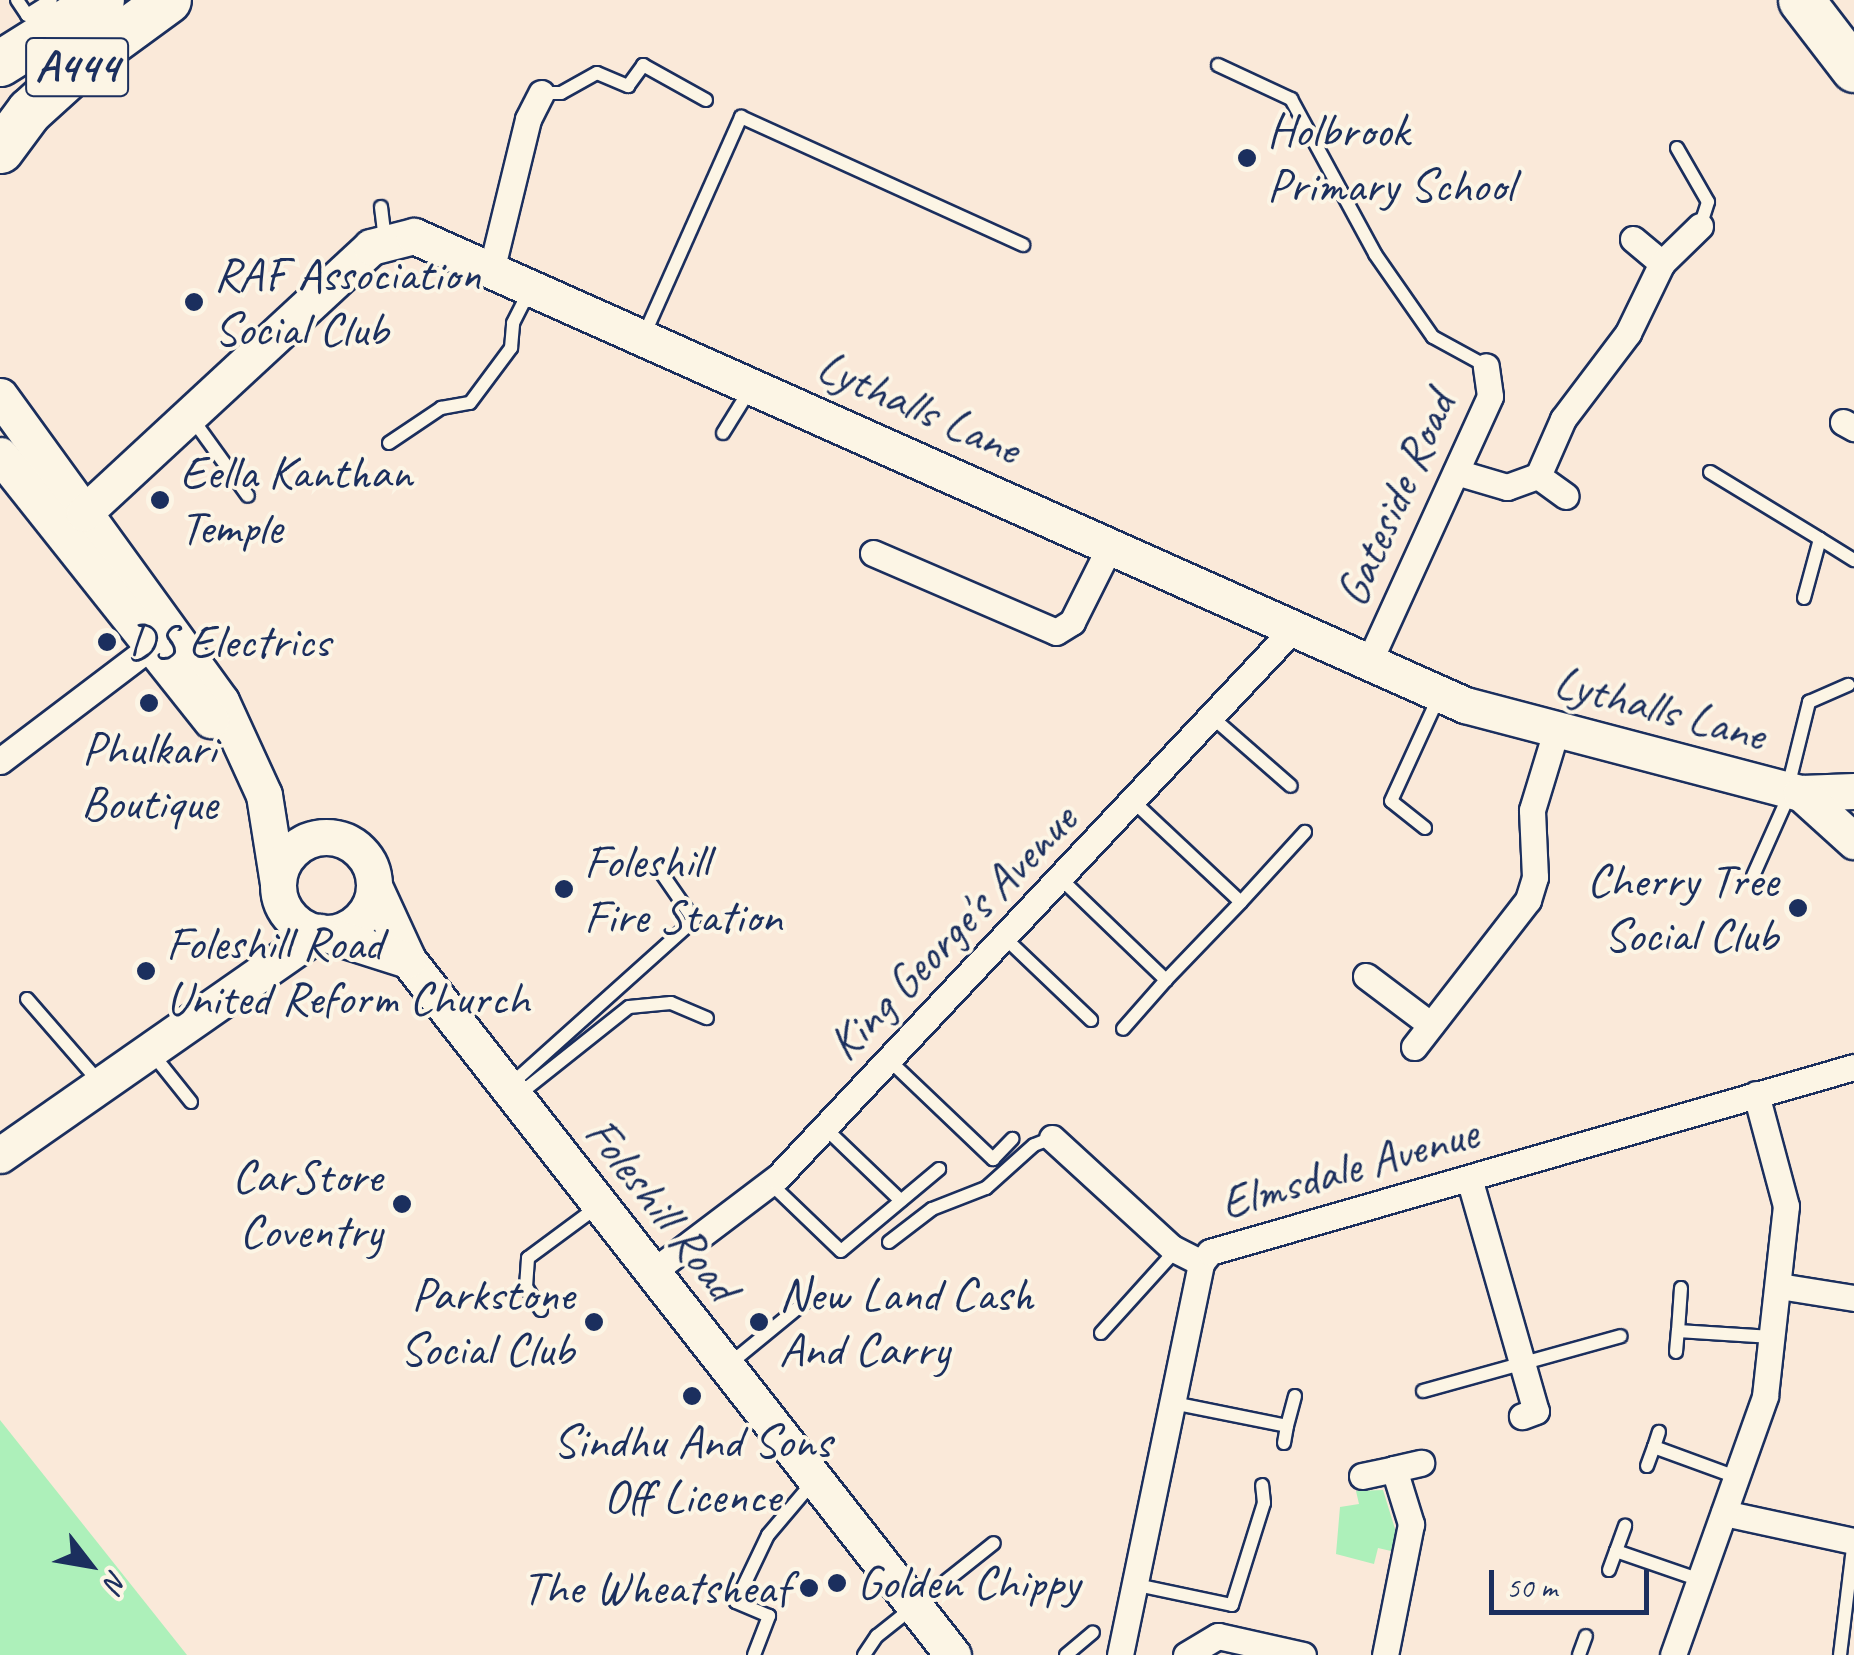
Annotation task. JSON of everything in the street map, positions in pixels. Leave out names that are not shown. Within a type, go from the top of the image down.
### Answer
[{"type":"highway","name":"A444","points":[[0,63],[101,0]]},
{"type":"highway","name":"A444","points":[[0,150],[29,112],[83,62],[168,0]]},
{"type":"highway","points":[[1801,0],[1854,70]]},
{"type":"main road","name":"Lythalls Lane","points":[[84,513],[383,224],[492,267],[1440,694],[1556,731],[1793,791],[1851,792]]},
{"type":"main road","points":[[0,396],[211,686],[264,794],[278,886],[288,914],[322,933],[408,960]]},
{"type":"main road","points":[[0,455],[150,647],[244,755]]},
{"type":"main road","name":"Lythalls Lane","points":[[1793,791],[1846,836]]},
{"type":"main road","points":[[1846,836],[1834,808],[1851,792]]},
{"type":"main road","points":[[0,1156],[242,982],[322,933],[350,926],[365,913],[374,886],[362,853],[348,842],[318,837],[264,794]]},
{"type":"main road","points":[[242,982],[265,941],[286,858],[318,837]]},
{"type":"main road","name":"Foleshill Road","points":[[374,886],[408,960],[953,1655]]},
{"type":"street","points":[[492,267],[528,119],[541,93]]},
{"type":"street","points":[[1456,472],[1508,487],[1538,476],[1563,420],[1628,333],[1662,263],[1700,226]]},
{"type":"street","points":[[1634,239],[1662,263]]},
{"type":"street","name":"Gateside Road","points":[[1368,664],[1490,396],[1486,366]]},
{"type":"street","points":[[1538,476],[1566,496]]},
{"type":"street","points":[[873,554],[1056,632],[1072,622],[1110,546]]},
{"type":"street","name":"King George's Avenue","points":[[651,1273],[770,1183],[1214,718],[1294,628]]},
{"type":"street","points":[[0,762],[150,647]]},
{"type":"street","points":[[1414,1047],[1528,900],[1535,877],[1532,810],[1556,731]]},
{"type":"street","points":[[1366,976],[1431,1025]]},
{"type":"street","name":"Elmsdale Avenue","points":[[1124,1654],[1201,1264],[1214,1249],[1854,1067]]},
{"type":"street","points":[[1678,1654],[1765,1396],[1786,1206],[1756,1094]]},
{"type":"street","points":[[1052,1138],[1175,1250],[1201,1264]]},
{"type":"street","points":[[1469,1178],[1535,1411]]},
{"type":"street","points":[[1778,1286],[1854,1298]]},
{"type":"street","points":[[1362,1476],[1422,1463]]},
{"type":"street","points":[[1386,1655],[1411,1524],[1394,1469]]},
{"type":"street","points":[[1724,1512],[1854,1540]]},
{"type":"street","points":[[1186,1655],[1218,1636],[1303,1655]]},
{"type":"lane","points":[[16,0],[27,15],[51,0]]},
{"type":"lane","points":[[541,93],[560,93],[597,72],[628,86],[643,65],[706,100]]},
{"type":"lane","points":[[1218,65],[1291,99],[1375,254],[1432,337],[1486,366]]},
{"type":"lane","points":[[644,335],[740,117],[1022,246]]},
{"type":"lane","points":[[1677,148],[1708,202],[1700,226]]},
{"type":"lane","points":[[390,443],[441,408],[470,403],[510,348],[513,324],[532,285]]},
{"type":"lane","points":[[723,432],[753,384]]},
{"type":"lane","points":[[189,415],[248,496]]},
{"type":"lane","points":[[1710,472],[1854,560]]},
{"type":"lane","points":[[1804,598],[1820,539]]},
{"type":"lane","points":[[1753,876],[1793,791],[1809,702],[1848,685]]},
{"type":"lane","points":[[1425,828],[1391,802],[1440,694]]},
{"type":"lane","points":[[1214,718],[1292,786]]},
{"type":"lane","points":[[1134,802],[1242,902]]},
{"type":"lane","points":[[1123,1029],[1305,832]]},
{"type":"lane","points":[[511,1093],[694,920],[658,868]]},
{"type":"lane","points":[[1061,879],[1166,980]]},
{"type":"lane","points":[[1005,938],[1091,1020]]},
{"type":"lane","points":[[28,999],[102,1084]]},
{"type":"lane","points":[[511,1093],[629,1007],[671,1003],[707,1018]]},
{"type":"lane","points":[[150,1050],[191,1102]]},
{"type":"lane","points":[[889,1060],[993,1159],[1012,1139]]},
{"type":"lane","points":[[824,1128],[900,1201]]},
{"type":"lane","points":[[889,1242],[932,1210],[986,1188],[1034,1145],[1052,1138]]},
{"type":"lane","points":[[770,1183],[841,1251],[939,1169]]},
{"type":"lane","points":[[541,1310],[526,1287],[528,1258],[599,1206]]},
{"type":"lane","points":[[1102,1334],[1175,1250]]},
{"type":"lane","points":[[1676,1352],[1680,1288]]},
{"type":"lane","points":[[726,1368],[810,1298]]},
{"type":"lane","points":[[1678,1331],[1772,1337]]},
{"type":"lane","points":[[1423,1391],[1621,1336]]},
{"type":"lane","points":[[1284,1443],[1295,1396]]},
{"type":"lane","points":[[1173,1403],[1287,1426]]},
{"type":"lane","points":[[1646,1466],[1659,1432]]},
{"type":"lane","points":[[1654,1448],[1736,1477]]},
{"type":"lane","points":[[754,1655],[768,1616],[736,1602],[768,1535],[814,1480]]},
{"type":"lane","points":[[1136,1585],[1232,1605],[1264,1503],[1262,1485]]},
{"type":"lane","points":[[1609,1570],[1626,1526]]},
{"type":"lane","points":[[1840,1655],[1854,1540]]},
{"type":"lane","points":[[864,1655],[877,1636],[994,1543]]},
{"type":"lane","points":[[1616,1550],[1700,1580]]},
{"type":"lane","points":[[1066,1655],[1094,1632]]},
{"type":"lane","points":[[1580,1655],[1586,1636]]},
{"type":"green space","points":[[0,1420],[187,1655],[0,1655]]},
{"type":"green space","points":[[1383,1490],[1396,1532],[1391,1551],[1378,1548],[1374,1564],[1336,1554],[1340,1507],[1359,1504],[1356,1491]]},
{"type":"place","name":"Holbrook Primary School","points":[[1247,158]]},
{"type":"place","name":"RAF Association Social Club","points":[[194,302]]},
{"type":"place","name":"Eella Kanthan Temple","points":[[160,500]]},
{"type":"place","name":"DS Electrics","points":[[107,642]]},
{"type":"place","name":"Phulkari Boutique","points":[[149,703]]},
{"type":"place","name":"Foleshill Fire Station","points":[[564,889]]},
{"type":"place","name":"Cherry Tree Social Club","points":[[1798,908]]},
{"type":"place","name":"Foleshill Road United Reform Church","points":[[146,971]]},
{"type":"place","name":"CarStore Coventry","points":[[402,1204]]},
{"type":"place","name":"Parkstone Social Club","points":[[594,1322]]},
{"type":"place","name":"New Land Cash And Carry","points":[[759,1322]]},
{"type":"place","name":"Sindhu And Sons Off Licence","points":[[692,1396]]},
{"type":"place","name":"Golden Chippy","points":[[837,1583]]},
{"type":"place","name":"The Wheatsheaf","points":[[809,1588]]}]
